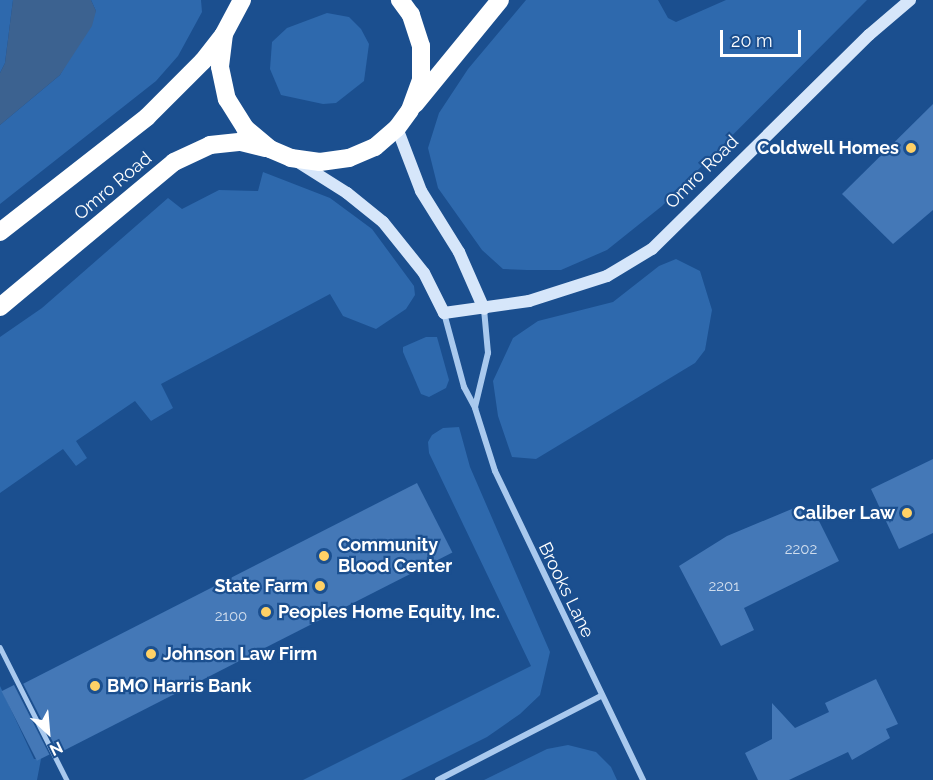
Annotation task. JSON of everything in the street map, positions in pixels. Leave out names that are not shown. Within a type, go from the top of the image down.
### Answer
[{"type":"highway","points":[[400,0],[411,15],[422,46],[421,78],[410,110]]},
{"type":"highway","points":[[235,3],[224,34],[220,67],[227,99],[245,128],[270,149],[291,158],[320,162],[349,159],[375,147],[398,128],[410,110],[500,0]]},
{"type":"highway","name":"Omro Road","points":[[0,232],[147,117],[203,61],[224,34]]},
{"type":"highway","name":"Omro Road","points":[[0,307],[174,162],[210,145],[241,142],[270,149]]},
{"type":"street","name":"Omro Road","points":[[444,313],[484,309],[583,285],[621,269],[652,249],[869,35],[910,0]]},
{"type":"street","points":[[398,128],[421,191],[469,269],[484,309],[488,353],[475,408]]},
{"type":"street","points":[[291,158],[347,193],[383,222],[424,273],[444,313]]},
{"type":"street","name":"Brooks Lane","points":[[444,313],[464,387],[475,408],[512,510],[643,780]]},
{"type":"street","points":[[438,780],[601,696]]},
{"type":"lane","points":[[0,647],[67,780]]},
{"type":"shaded area","points":[[0,0],[13,0],[5,63],[0,73]]},
{"type":"shaded area","points":[[13,0],[91,0],[96,11],[92,26],[60,75],[0,125],[0,73],[5,63]]},
{"type":"shaded area","points":[[91,0],[201,0],[202,12],[178,56],[156,81],[0,204],[0,125],[60,75],[96,11]]},
{"type":"shaded area","points":[[526,0],[658,0],[668,18],[676,22],[726,0],[867,0],[662,206],[607,250],[561,270],[527,270],[503,269],[482,250],[438,188],[428,148],[439,113],[468,69]]},
{"type":"shaded area","points":[[327,13],[349,17],[361,29],[369,44],[364,81],[336,103],[323,104],[281,95],[270,69],[272,42],[287,28]]},
{"type":"shaded area","points":[[263,172],[330,198],[372,229],[414,286],[415,295],[406,309],[376,329],[343,316],[330,294],[161,384],[173,408],[151,421],[135,401],[76,441],[87,458],[76,466],[63,449],[0,493],[0,337],[42,308],[168,198],[182,209],[219,190],[258,191]]},
{"type":"shaded area","points":[[676,259],[700,271],[712,310],[705,350],[695,363],[536,459],[512,457],[498,416],[493,381],[513,338],[538,321],[613,302],[659,266]]},
{"type":"shaded area","points":[[426,337],[437,337],[449,380],[446,388],[429,397],[421,394],[403,352],[403,347]]},
{"type":"shaded area","points":[[459,427],[470,467],[550,652],[540,695],[520,714],[487,737],[401,780],[303,780],[531,666],[429,453],[428,442],[432,435],[443,428]]},
{"type":"shaded area","points":[[0,686],[34,759],[41,759],[37,780],[0,780]]},
{"type":"shaded area","points":[[568,745],[596,752],[611,767],[617,780],[484,780],[547,749]]},
{"type":"building","name":"Coldwell Homes","points":[[933,104],[933,210],[893,244],[842,194]]},
{"type":"building","points":[[933,459],[933,533],[899,549],[871,489]]},
{"type":"building","points":[[417,483],[452,552],[59,753],[23,684]]},
{"type":"building","points":[[799,506],[804,515],[814,511],[839,561],[744,608],[754,630],[721,646],[679,566],[727,536]]},
{"type":"building","points":[[876,679],[898,724],[886,729],[890,738],[852,760],[848,752],[789,780],[758,780],[745,753],[772,739],[772,703],[795,728],[829,712],[825,703]]},
{"type":"building","points":[[14,685],[49,754],[37,761],[2,691]]},
{"type":"place","name":"Coldwell Homes","points":[[911,148]]},
{"type":"place","name":"Caliber Law","points":[[907,513]]},
{"type":"place","name":"Community Blood Center","points":[[324,556]]},
{"type":"place","name":"State Farm","points":[[320,586]]},
{"type":"place","name":"Peoples Home Equity, Inc.","points":[[266,612]]},
{"type":"place","name":"Johnson Law Firm","points":[[151,654]]},
{"type":"place","name":"BMO Harris Bank","points":[[95,686]]}]
